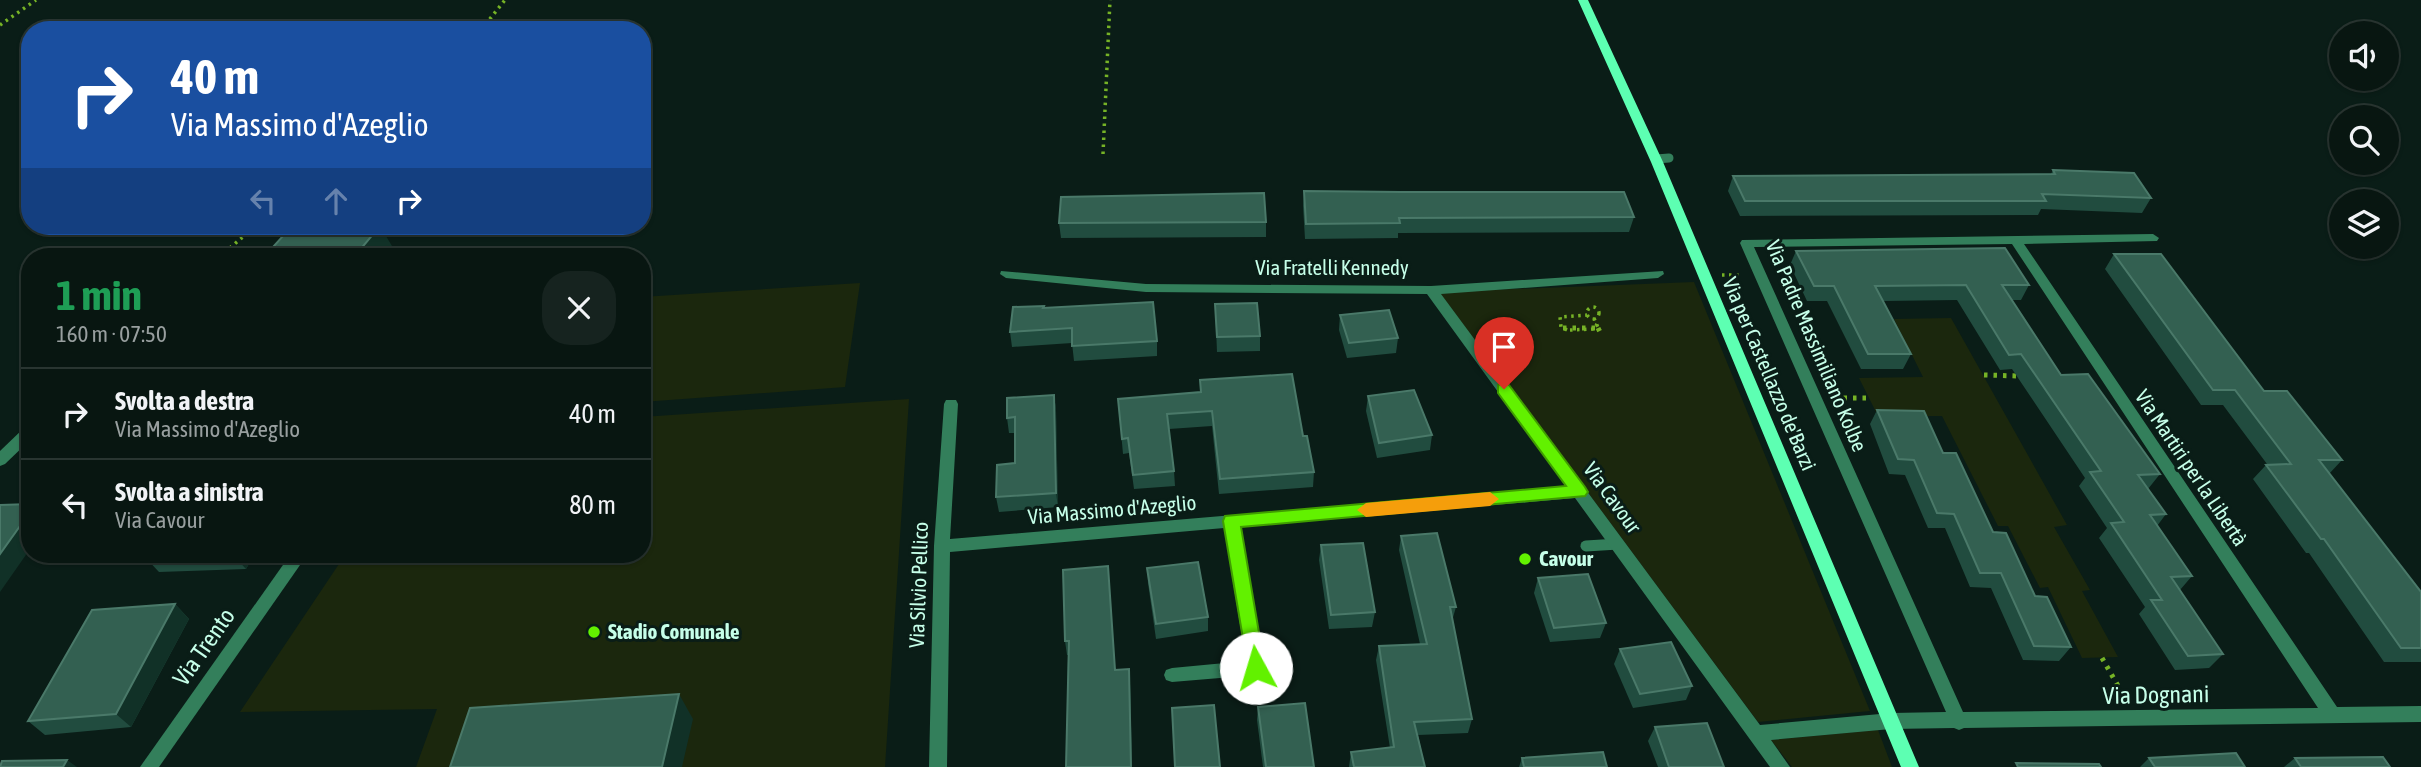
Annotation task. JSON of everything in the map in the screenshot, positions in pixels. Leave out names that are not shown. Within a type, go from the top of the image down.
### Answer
[{"type":"street","name":"Via per Castellazzo de'Barzi","points":[[1583,0],[1662,159],[1910,767]]},
{"type":"street","name":"Via Padre Massimiliano Kolbe","points":[[1959,722],[1746,243],[2153,238]]},
{"type":"street","name":"Via Martiri per la Libertà","points":[[2016,241],[2333,716]]},
{"type":"street","name":"Via Fratelli Kennedy","points":[[1006,274],[1146,288],[1431,290],[1658,274]]},
{"type":"street","name":"Via Cavour","points":[[1431,290],[1781,767]]},
{"type":"street","name":"Via Silvio Pellico","points":[[937,767],[942,546],[951,404]]},
{"type":"street","points":[[0,460],[21,440]]},
{"type":"street","name":"Via Massimo d'Azeglio","points":[[942,546],[1579,492]]},
{"type":"street","points":[[1172,675],[1256,668],[1231,521]]},
{"type":"street","name":"Via Trento","points":[[149,767],[293,563]]},
{"type":"street","name":"Via Dognani","points":[[1891,721],[2138,720],[2421,714]]},
{"type":"street","points":[[1756,733],[1891,721]]},
{"type":"lane","points":[[1586,546],[1618,544]]},
{"type":"path","points":[[0,25],[36,0]]},
{"type":"path","points":[[488,21],[505,0]]},
{"type":"path","points":[[1103,154],[1110,0]]},
{"type":"path","points":[[230,248],[245,235]]},
{"type":"path","points":[[1586,297],[1589,308],[1587,315]]},
{"type":"path","points":[[1589,308],[1601,313],[1594,318]]},
{"type":"path","points":[[1597,324],[1594,329],[1563,329],[1560,317],[1587,315],[1594,318],[1597,324],[1601,334]]},
{"type":"path","points":[[1984,375],[2024,376]]},
{"type":"path","points":[[1815,399],[1868,398]]},
{"type":"path","points":[[2102,657],[2138,720]]},
{"type":"green space","points":[[1694,282],[1870,711],[1758,722],[1439,292]]},
{"type":"green space","points":[[860,283],[845,387],[651,401],[651,296]]},
{"type":"green space","points":[[1951,318],[2067,525],[2054,527],[2090,590],[2082,591],[2118,657],[2082,658],[2048,587],[2040,588],[2008,526],[1998,526],[1942,416],[1878,416],[1859,378],[1923,377],[1894,319]]},
{"type":"green space","name":"Stadio Comunale","points":[[909,399],[885,767],[416,767],[437,709],[240,712],[340,563],[651,563],[651,416]]},
{"type":"green space","points":[[1878,730],[1892,767],[1792,767],[1771,740]]},
{"type":"building","points":[[2053,170],[2134,173],[2151,198],[2042,194],[2046,201],[1745,201],[1733,176],[2055,174]]},
{"type":"building","points":[[1304,191],[1624,192],[1634,217],[1399,218],[1400,223],[1306,224]]},
{"type":"building","points":[[1264,193],[1266,222],[1059,223],[1061,197]]},
{"type":"building","points":[[284,235],[372,235],[362,248],[272,248]]},
{"type":"building","points":[[2005,248],[2029,285],[2002,285],[2061,375],[2088,374],[2160,474],[2138,475],[2166,514],[2150,515],[2192,576],[2171,577],[2223,654],[2188,656],[2151,600],[2162,600],[2111,523],[2124,522],[2090,472],[2101,471],[2021,354],[2009,355],[1966,285],[1875,286],[1911,354],[1868,354],[1834,286],[1814,286],[1796,251]]},
{"type":"building","points":[[2114,254],[2161,254],[2264,391],[2287,391],[2342,460],[2319,460],[2421,592],[2421,648],[2401,648],[2324,539],[2321,539],[2266,465],[2291,464],[2235,390],[2213,390]]},
{"type":"building","points":[[1153,302],[1157,341],[1072,346],[1072,328],[1010,332],[1013,307]]},
{"type":"building","points":[[1257,303],[1260,336],[1217,337],[1215,304]]},
{"type":"building","points":[[1389,310],[1398,338],[1349,343],[1340,315]]},
{"type":"building","points":[[1292,374],[1303,436],[1307,436],[1314,472],[1220,479],[1212,411],[1167,414],[1174,471],[1133,475],[1128,438],[1122,439],[1118,399],[1201,392],[1200,380]]},
{"type":"building","points":[[1414,390],[1432,435],[1379,443],[1368,396]]},
{"type":"building","points":[[1054,395],[1056,493],[996,497],[997,465],[1015,463],[1015,417],[1007,418],[1007,398]]},
{"type":"building","points":[[1877,410],[1924,411],[1943,453],[1956,453],[1993,532],[2006,533],[2035,596],[2047,597],[2071,647],[2034,646],[2001,573],[1980,573],[1954,514],[1937,513],[1914,460],[1898,459]]},
{"type":"building","points":[[21,504],[21,525],[0,554],[0,505]]},
{"type":"building","points":[[1437,533],[1456,607],[1450,607],[1472,719],[1414,722],[1425,767],[1354,767],[1351,752],[1394,747],[1379,646],[1427,644],[1401,536]]},
{"type":"building","points":[[1363,543],[1375,612],[1331,615],[1321,545]]},
{"type":"building","points":[[1198,562],[1208,617],[1156,624],[1147,568]]},
{"type":"building","points":[[1108,566],[1115,670],[1129,669],[1131,767],[1066,767],[1069,641],[1065,641],[1063,570]]},
{"type":"building","points":[[1588,574],[1606,623],[1554,628],[1538,578]]},
{"type":"building","points":[[175,604],[116,714],[28,721],[92,610]]},
{"type":"building","points":[[1671,642],[1692,686],[1640,694],[1620,649]]},
{"type":"building","points":[[679,694],[662,767],[450,767],[470,708]]},
{"type":"building","points":[[1305,703],[1314,767],[1266,767],[1258,707]]},
{"type":"building","points":[[1214,705],[1220,767],[1175,767],[1172,708]]},
{"type":"building","points":[[1707,723],[1724,767],[1669,767],[1655,727]]},
{"type":"building","points":[[1603,752],[1607,767],[1524,767],[1522,758]]},
{"type":"building","points":[[2236,753],[2245,767],[2155,767],[2149,758]]},
{"type":"building","points":[[2383,757],[2390,767],[2301,767],[2295,758]]},
{"type":"building","points":[[67,760],[63,767],[0,767],[2,761]]},
{"type":"building","points":[[2016,763],[2099,764],[2101,767],[2018,767]]},
{"type":"slow traffic","points":[[1366,510],[1490,499]]},
{"type":"place","name":"Cavour","points":[[1525,559]]},
{"type":"place","name":"Stadio Comunale","points":[[594,632]]},
{"type":"route","points":[[1256,668],[1231,521],[1579,492],[1504,389]]}]
